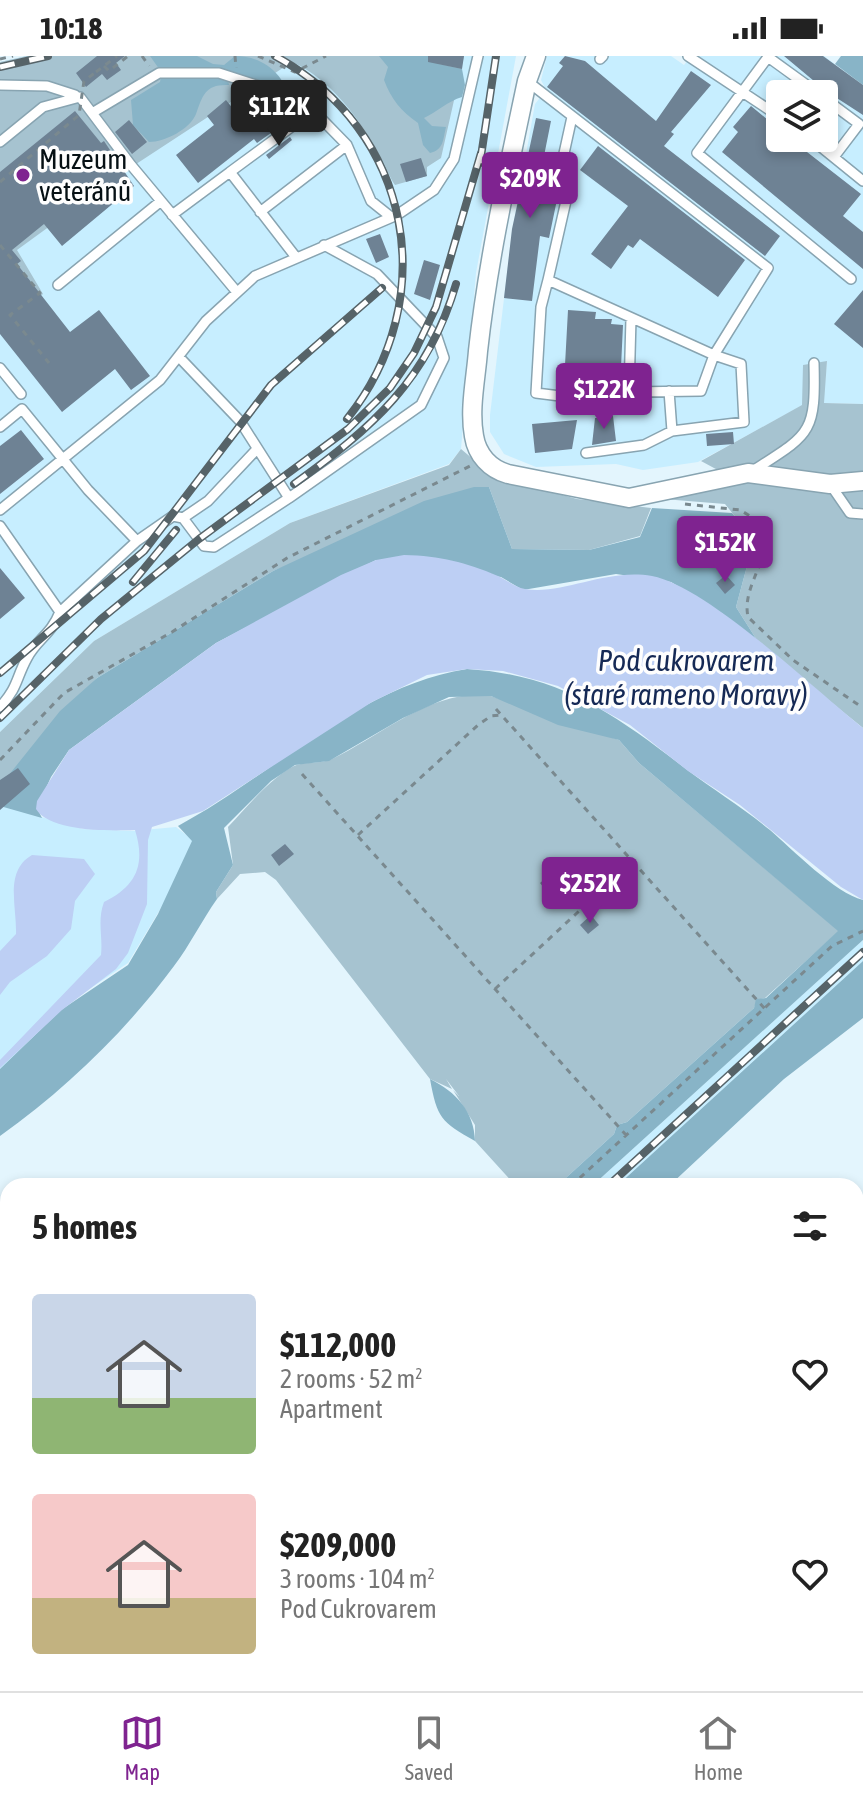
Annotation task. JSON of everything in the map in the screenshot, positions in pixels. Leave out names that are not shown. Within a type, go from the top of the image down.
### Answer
[{"type":"street","points":[[536,56],[527,81],[486,277],[473,409],[474,437],[483,458],[492,468],[508,474],[629,498],[748,473],[830,484],[863,481]]},
{"type":"lane","points":[[0,510],[160,380],[187,342],[236,291],[266,269],[416,204],[448,174],[478,56]]},
{"type":"lane","points":[[688,56],[766,108]]},
{"type":"lane","points":[[800,80],[768,57],[697,153],[851,279]]},
{"type":"lane","points":[[92,113],[159,73],[219,73],[305,102],[347,145],[371,201],[391,217]]},
{"type":"lane","points":[[527,81],[768,268],[714,355],[701,391],[560,396],[536,393],[541,307],[571,179],[561,167],[572,117]]},
{"type":"lane","points":[[0,85],[47,86],[80,97],[236,291]]},
{"type":"lane","points":[[0,142],[43,107],[80,97]]},
{"type":"lane","points":[[838,108],[859,124],[838,152]]},
{"type":"lane","points":[[172,215],[313,111]]},
{"type":"lane","points":[[260,212],[347,145]]},
{"type":"lane","points":[[828,152],[863,181]]},
{"type":"lane","points":[[834,157],[838,152]]},
{"type":"lane","points":[[230,172],[295,256]]},
{"type":"lane","points":[[58,285],[161,201]]},
{"type":"lane","points":[[183,518],[204,546],[214,547],[421,405],[444,358],[437,337],[377,274],[324,245]]},
{"type":"lane","points":[[548,280],[714,355],[741,364],[744,422],[672,431],[644,445],[586,453]]},
{"type":"lane","points":[[629,392],[631,318]]},
{"type":"lane","points":[[179,357],[240,421],[289,498]]},
{"type":"lane","points":[[748,473],[796,443],[809,427],[815,405],[814,363]]},
{"type":"lane","points":[[0,368],[21,394]]},
{"type":"lane","points":[[669,391],[672,431]]},
{"type":"lane","points":[[0,427],[22,409],[63,460],[137,541]]},
{"type":"lane","points":[[0,707],[15,692],[27,658],[53,631],[60,612],[164,520],[183,518],[208,501],[257,449]]},
{"type":"lane","points":[[830,484],[850,513],[863,514]]},
{"type":"lane","points":[[0,526],[60,612]]},
{"type":"path","points":[[0,59],[13,56]]},
{"type":"path","points":[[0,182],[79,115],[84,81],[117,56]]},
{"type":"path","points":[[104,66],[109,71],[128,56]]},
{"type":"path","points":[[258,56],[295,72],[326,56]]},
{"type":"path","points":[[0,245],[40,293],[10,315],[49,363]]},
{"type":"path","points":[[0,760],[64,693],[172,632],[287,558],[453,477],[483,458]]},
{"type":"path","points":[[677,503],[740,510],[760,522],[766,543],[762,565],[746,601],[748,617],[783,652],[863,708]]},
{"type":"path","points":[[496,709],[765,1009]]},
{"type":"path","points":[[357,836],[478,725],[491,716],[501,715]]},
{"type":"path","points":[[302,774],[626,1135]]},
{"type":"path","points":[[494,989],[633,861]]},
{"type":"path","points":[[580,1178],[832,946],[863,931]]},
{"type":"shaded area","points":[[27,56],[516,56],[476,273],[461,449],[449,464],[290,523],[94,641],[0,732],[0,62]]},
{"type":"shaded area","points":[[27,56],[464,56],[441,158],[427,167],[427,176],[395,185],[373,144],[344,102],[320,79],[292,62],[127,170],[17,250],[43,294],[0,326],[0,62]]},
{"type":"shaded area","points":[[150,56],[197,56],[213,64],[224,65],[235,56],[256,60],[279,77],[292,105],[269,100],[245,78],[235,77],[228,80],[229,85],[215,86],[206,92],[193,120],[183,129],[162,140],[149,142],[133,125],[131,100],[160,82],[162,73]]},
{"type":"shaded area","points":[[379,56],[440,56],[439,64],[462,69],[465,85],[462,97],[424,118],[432,126],[446,127],[442,143],[435,152],[430,153],[423,145],[418,123],[390,93],[384,80],[388,67]]},
{"type":"shaded area","points":[[547,56],[671,56],[684,65],[691,56],[824,56],[863,85],[863,404],[823,403],[827,362],[803,366],[803,405],[698,462],[643,470],[616,464],[536,467],[504,454],[490,432],[490,415],[512,232],[535,104],[546,90],[541,80]]},
{"type":"shaded area","points":[[841,56],[863,56],[863,85],[835,64]]},
{"type":"shaded area","points":[[827,361],[824,403],[863,404],[863,728],[760,645],[736,607],[754,540],[725,504],[651,498],[740,482],[701,461],[802,405],[803,365]]},
{"type":"shaded area","points":[[461,449],[493,476],[577,499],[651,508],[640,536],[589,550],[512,549],[489,487],[273,571],[97,678],[0,786],[0,732],[94,641],[290,523],[449,465]]},
{"type":"shaded area","points":[[474,487],[489,487],[512,549],[589,550],[640,537],[652,508],[732,513],[754,540],[736,607],[760,645],[723,614],[671,582],[616,574],[523,590],[501,577],[376,560],[216,643],[69,750],[51,777],[37,808],[42,818],[0,806],[0,786],[60,711],[97,678],[273,571],[424,501]]},
{"type":"shaded area","points":[[467,669],[531,679],[559,689],[610,715],[760,822],[827,880],[863,900],[863,940],[601,1178],[566,1178],[614,1134],[617,1125],[627,1122],[754,1008],[756,999],[766,998],[838,931],[639,763],[619,740],[558,725],[491,696],[449,697],[403,718],[329,761],[295,765],[271,781],[224,828],[233,865],[216,892],[217,899],[174,966],[94,1058],[0,1136],[0,1069],[61,1010],[128,965],[158,914],[192,841],[178,826],[352,713],[427,679]]},
{"type":"shaded area","points":[[491,696],[619,740],[639,763],[839,931],[765,998],[757,1000],[754,1008],[627,1122],[617,1125],[614,1134],[566,1178],[509,1178],[475,1141],[475,1125],[446,1079],[452,1089],[430,1079],[276,880],[265,872],[240,874],[217,899],[216,892],[233,865],[228,827],[273,781],[295,766],[332,759],[416,712],[451,698]]},
{"type":"shaded area","points":[[0,805],[83,829],[132,831],[176,827],[193,840],[164,903],[128,963],[64,1006],[0,1070]]},
{"type":"shaded area","points":[[863,940],[863,961],[626,1178],[601,1178]]},
{"type":"shaded area","points":[[863,961],[863,1018],[784,1079],[678,1178],[626,1178]]},
{"type":"shaded area","points":[[430,1079],[448,1090],[462,1104],[471,1120],[475,1141],[442,1118]]},
{"type":"water","name":"Pod cukrovarem (staré rameno Moravy)","points":[[404,555],[464,563],[525,589],[555,588],[618,576],[652,576],[675,584],[730,619],[863,728],[863,900],[841,887],[740,805],[688,771],[630,725],[558,686],[503,671],[467,669],[427,675],[372,702],[203,811],[152,827],[148,840],[147,904],[128,953],[116,969],[62,1010],[0,1068],[0,1060],[101,955],[104,902],[124,889],[136,873],[138,864],[135,830],[67,826],[43,817],[36,809],[37,801],[69,750],[216,643],[341,575],[376,560]]},
{"type":"water","points":[[32,855],[84,859],[95,874],[75,901],[71,929],[47,956],[10,982],[0,995],[0,951],[16,934],[15,880],[23,862]]},
{"type":"building","points":[[97,56],[125,56],[116,63],[121,70],[107,80],[102,74],[86,87],[76,73]]},
{"type":"building","points":[[428,56],[464,56],[462,69],[428,62]]},
{"type":"building","points":[[565,56],[585,61],[656,121],[691,71],[711,85],[671,132],[674,134],[664,146],[780,236],[765,256],[547,87],[563,66],[559,63]]},
{"type":"building","points":[[784,56],[823,56],[863,85],[863,115],[838,99],[838,80],[813,80]]},
{"type":"building","points":[[257,93],[282,125],[257,143],[254,139],[198,183],[176,155],[214,125],[207,116],[226,100],[234,110]]},
{"type":"building","points":[[751,106],[766,118],[766,152],[807,152],[861,194],[843,216],[863,232],[863,269],[722,152],[738,132],[733,127]]},
{"type":"building","points":[[75,111],[101,143],[104,141],[134,186],[62,246],[44,224],[12,250],[21,261],[17,264],[70,332],[99,310],[150,376],[131,390],[115,369],[62,412],[0,334],[0,172]]},
{"type":"building","points":[[536,118],[551,121],[538,186],[559,190],[549,238],[540,236],[532,301],[504,298],[512,229]]},
{"type":"building","points":[[129,120],[147,142],[132,154],[115,132]]},
{"type":"building","points":[[290,137],[292,140],[269,159],[266,155]]},
{"type":"building","points":[[598,146],[745,260],[718,297],[640,239],[633,248],[628,245],[611,269],[591,254],[628,206],[580,170]]},
{"type":"building","points":[[421,158],[427,176],[406,182],[400,164]]},
{"type":"building","points":[[380,234],[389,257],[376,263],[366,239]]},
{"type":"building","points":[[424,260],[440,265],[430,300],[414,294]]},
{"type":"building","points":[[863,290],[863,348],[834,324]]},
{"type":"building","points":[[568,310],[596,312],[595,319],[612,319],[611,324],[623,325],[621,367],[565,365]]},
{"type":"building","points":[[613,416],[616,441],[592,445],[595,418]]},
{"type":"building","points":[[577,420],[572,449],[535,453],[532,424]]},
{"type":"building","points":[[21,430],[44,459],[0,494],[0,446]]},
{"type":"building","points":[[733,432],[734,444],[707,446],[706,434]]},
{"type":"building","points":[[0,568],[25,598],[0,619]]},
{"type":"building","points":[[726,575],[735,585],[725,594],[716,583]]},
{"type":"building","points":[[18,768],[30,784],[0,810],[0,780]]},
{"type":"building","points":[[285,844],[294,854],[279,866],[271,855]]},
{"type":"building","points":[[548,876],[572,899],[562,909],[551,902],[554,900],[540,883]]},
{"type":"building","points":[[591,915],[599,925],[588,934],[580,925]]},
{"type":"railway","points":[[0,67],[48,56]]},
{"type":"railway","points":[[275,56],[321,88],[358,127],[383,172],[398,220],[403,271],[396,322],[377,372],[347,419]]},
{"type":"railway","points":[[480,163],[496,56]]},
{"type":"railway","points":[[0,718],[101,619],[199,539],[348,429],[390,388],[414,353],[436,307],[481,153]]},
{"type":"railway","points":[[294,484],[348,443],[394,399],[430,348],[456,284]]},
{"type":"railway","points":[[0,673],[144,551],[271,385],[382,288]]},
{"type":"railway","points":[[133,582],[176,530]]},
{"type":"railway","points":[[617,1178],[863,952]]},
{"type":"place","name":"Muzeum veteránů","points":[[23,175]]}]
